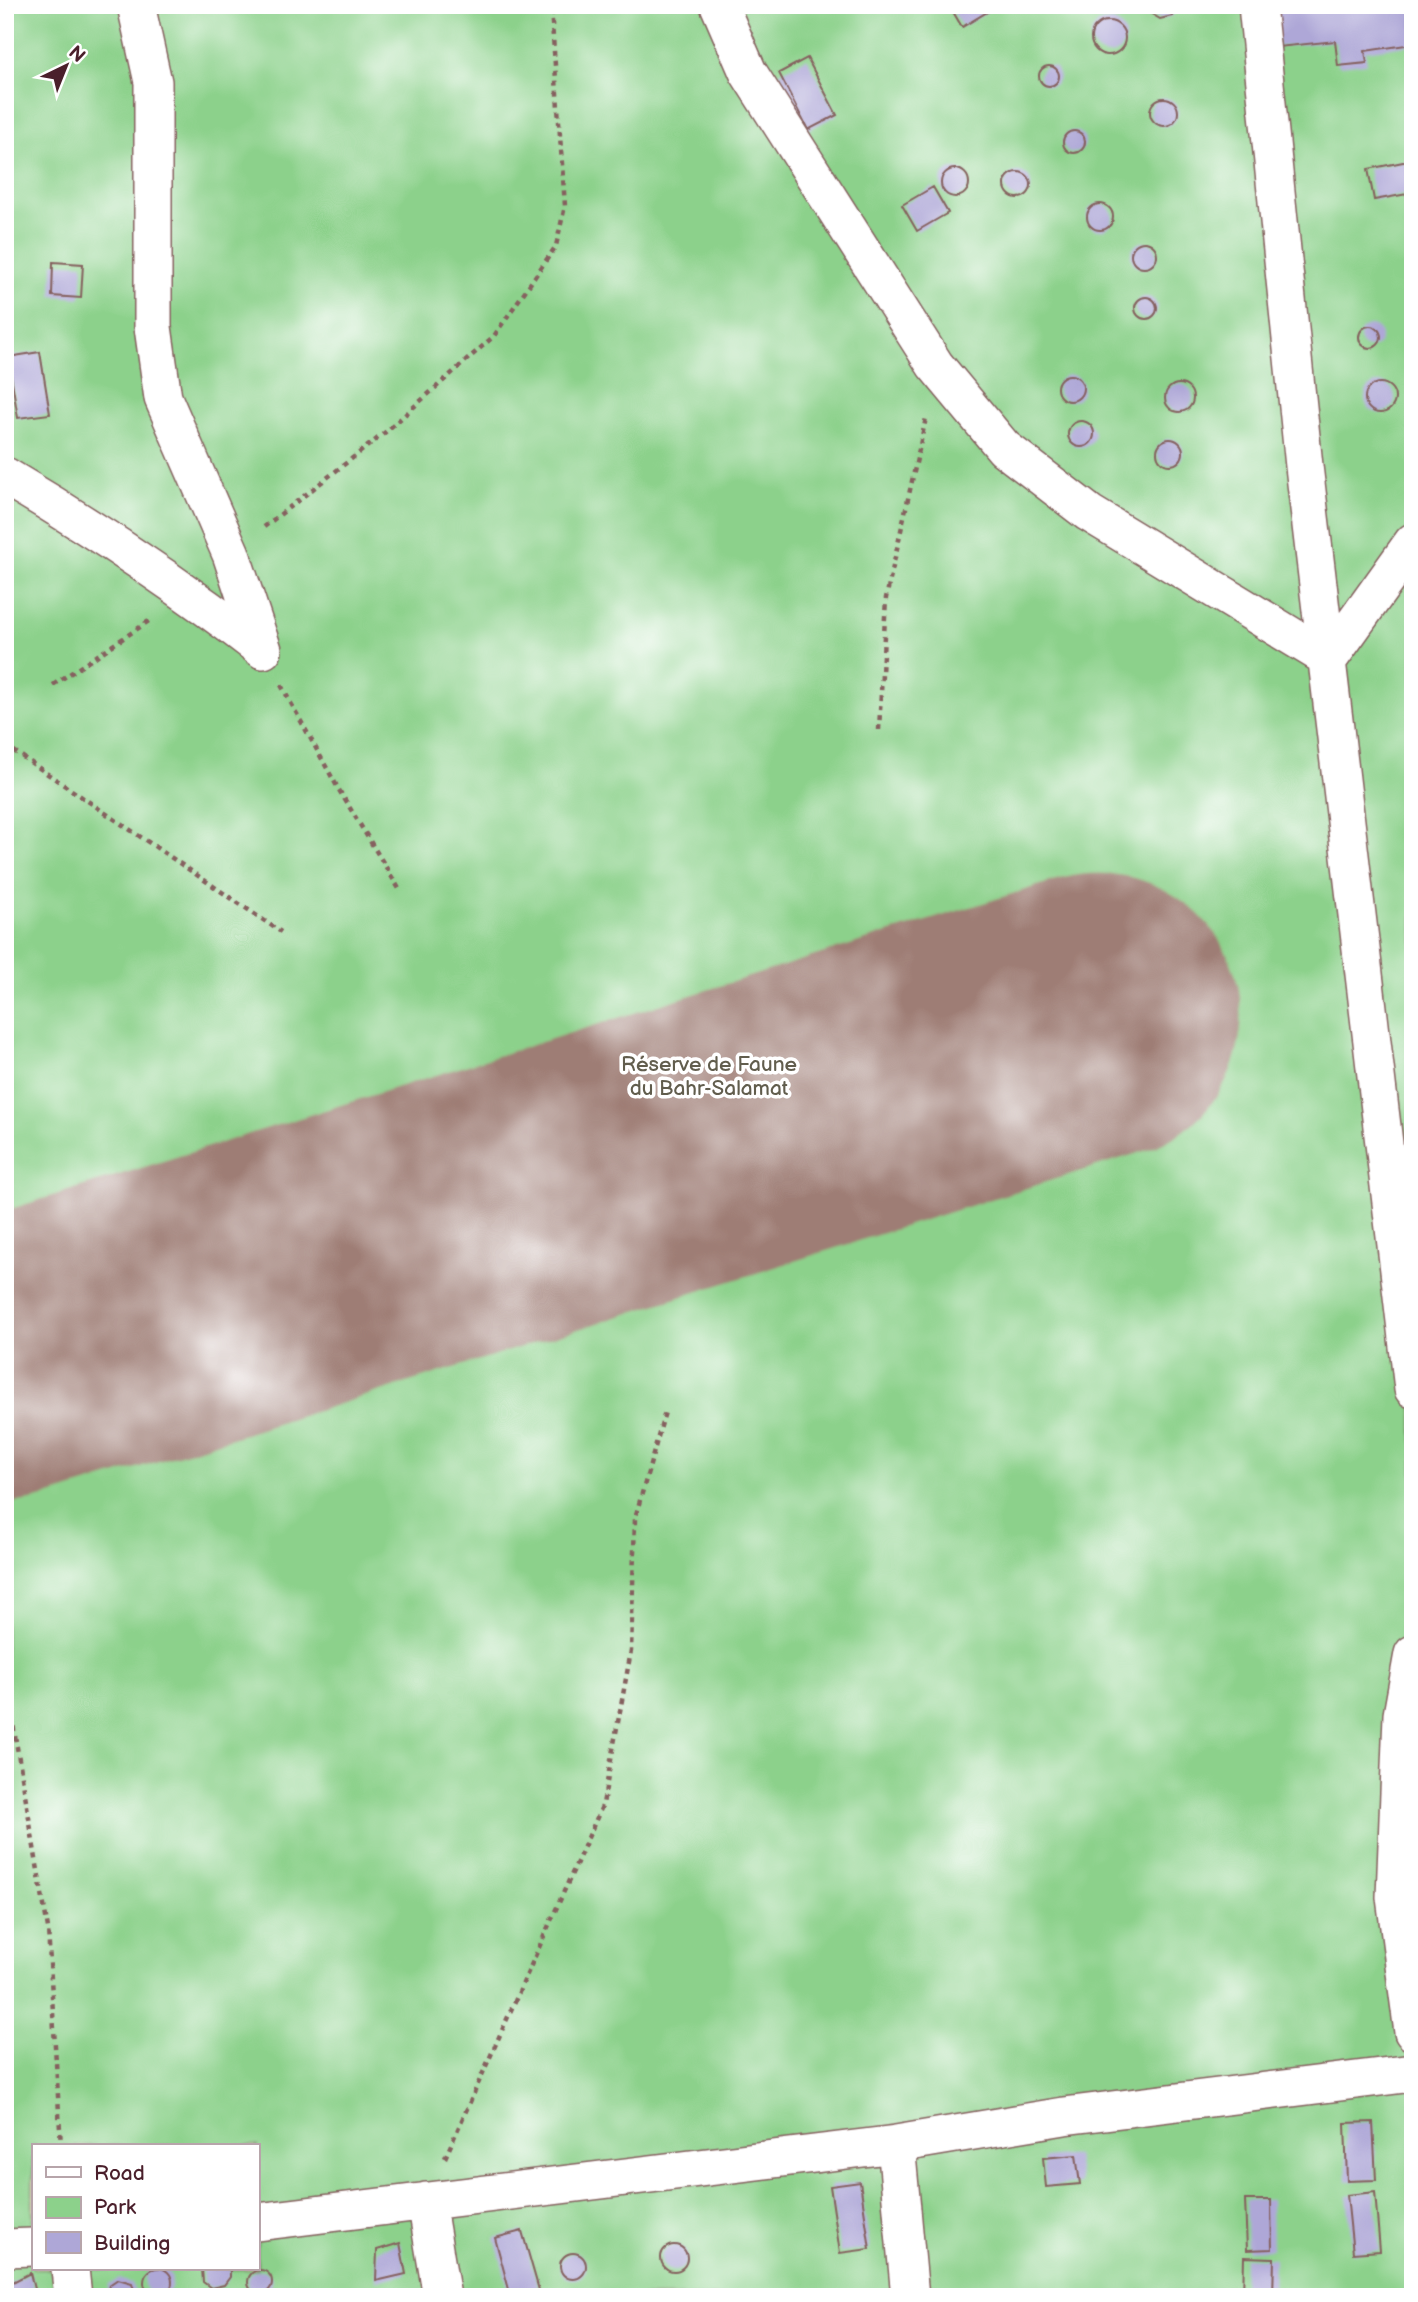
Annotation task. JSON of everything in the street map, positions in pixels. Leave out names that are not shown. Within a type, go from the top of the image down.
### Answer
[{"type":"street","points":[[136,5],[153,82],[153,327],[163,398],[231,554],[263,650]]},
{"type":"street","points":[[719,5],[748,72],[935,365],[1004,448],[1089,513],[1329,659]]},
{"type":"street","points":[[1257,5],[1304,466],[1329,659],[1413,1388]]},
{"type":"street","points":[[5,476],[87,524],[189,593],[263,650]]},
{"type":"street","points":[[1329,659],[1413,542]]},
{"type":"street","points":[[1413,1654],[1402,1715],[1395,1896],[1413,2032]]},
{"type":"street","points":[[259,2222],[897,2144],[1064,2116],[1413,2073]]},
{"type":"street","points":[[897,2144],[910,2297]]},
{"type":"street","points":[[426,2201],[442,2297]]},
{"type":"street","points":[[5,2248],[32,2247]]},
{"type":"street","points":[[70,2270],[74,2297]]},
{"type":"path","points":[[231,554],[382,435],[494,336],[556,246],[565,206],[551,9]]},
{"type":"path","points":[[879,730],[886,598],[918,465],[935,365]]},
{"type":"path","points":[[53,685],[189,593]]},
{"type":"path","points":[[263,650],[339,790],[401,892]]},
{"type":"path","points":[[5,745],[281,932]]},
{"type":"path","points":[[426,2201],[603,1804],[631,1651],[635,1518],[665,1412]]},
{"type":"path","points":[[5,1677],[48,1929],[61,2144]]},
{"type":"green space","name":"Réserve de Faune du Bahr-Salamat","points":[[5,5],[1413,5],[1413,2297],[5,2297]]},
{"type":"building","points":[[949,5],[990,5],[992,9],[962,27]]},
{"type":"building","points":[[1145,5],[1181,5],[1172,16],[1160,19],[1150,13]]},
{"type":"building","points":[[1272,5],[1413,5],[1413,44],[1365,51],[1367,63],[1338,66],[1335,41],[1278,47]]},
{"type":"building","points":[[1108,21],[1120,26],[1125,38],[1120,50],[1108,55],[1096,50],[1091,38],[1096,26]]},
{"type":"building","points":[[807,58],[837,115],[808,130],[779,73]]},
{"type":"building","points":[[1049,66],[1056,69],[1059,76],[1056,83],[1049,86],[1042,83],[1039,76],[1042,69]]},
{"type":"building","points":[[1164,98],[1174,102],[1178,112],[1174,122],[1164,126],[1154,122],[1150,112],[1154,102]]},
{"type":"building","points":[[1074,131],[1082,134],[1085,142],[1082,150],[1074,153],[1066,150],[1063,142],[1066,134]]},
{"type":"building","points":[[1413,160],[1413,193],[1374,200],[1368,169]]},
{"type":"building","points":[[955,169],[965,173],[969,183],[965,193],[955,197],[945,193],[941,183],[945,173]]},
{"type":"building","points":[[1018,172],[1027,176],[1031,185],[1027,194],[1018,198],[1009,194],[1005,185],[1009,176]]},
{"type":"building","points":[[933,187],[948,213],[917,231],[902,205]]},
{"type":"building","points":[[1100,204],[1109,208],[1113,217],[1109,226],[1100,230],[1091,226],[1087,217],[1091,208]]},
{"type":"building","points":[[1144,242],[1153,246],[1157,255],[1153,264],[1144,268],[1135,264],[1131,255],[1135,246]]},
{"type":"building","points":[[53,262],[83,264],[81,298],[52,296]]},
{"type":"building","points":[[1146,297],[1154,300],[1157,308],[1154,316],[1146,319],[1138,316],[1135,308],[1138,300]]},
{"type":"building","points":[[1366,326],[1374,326],[1381,333],[1381,341],[1374,348],[1366,348],[1359,341],[1359,333]]},
{"type":"building","points":[[40,352],[50,414],[18,418],[8,357]]},
{"type":"building","points":[[1070,375],[1079,379],[1083,388],[1079,397],[1070,401],[1061,397],[1057,388],[1061,379]]},
{"type":"building","points":[[1380,383],[1391,387],[1395,398],[1391,409],[1380,413],[1369,409],[1365,398],[1369,387]]},
{"type":"building","points":[[1179,384],[1189,388],[1193,398],[1189,408],[1179,412],[1169,408],[1165,398],[1169,388]]},
{"type":"building","points":[[1081,421],[1090,425],[1094,434],[1090,443],[1081,447],[1072,443],[1068,434],[1072,425]]},
{"type":"building","points":[[1170,439],[1179,443],[1183,452],[1179,461],[1170,465],[1161,461],[1157,452],[1161,443]]},
{"type":"building","points":[[1373,2122],[1376,2180],[1347,2181],[1345,2123]]},
{"type":"building","points":[[1076,2155],[1080,2184],[1046,2187],[1043,2158]]},
{"type":"building","points":[[860,2182],[870,2249],[840,2253],[830,2186]]},
{"type":"building","points":[[1375,2192],[1380,2251],[1353,2253],[1347,2195]]},
{"type":"building","points":[[1245,2200],[1271,2200],[1272,2249],[1247,2250]]},
{"type":"building","points":[[522,2231],[541,2297],[511,2297],[495,2238]]},
{"type":"building","points":[[400,2243],[406,2274],[376,2281],[377,2250]]},
{"type":"building","points":[[674,2245],[683,2249],[687,2258],[683,2267],[674,2271],[665,2267],[661,2258],[665,2249]]},
{"type":"building","points":[[573,2253],[583,2256],[586,2266],[583,2276],[573,2279],[563,2276],[560,2266],[563,2256]]},
{"type":"building","points":[[1244,2257],[1274,2258],[1273,2297],[1243,2297]]},
{"type":"building","points":[[151,2270],[165,2270],[171,2277],[171,2287],[163,2295],[153,2295],[145,2287],[145,2277]]},
{"type":"building","points":[[202,2270],[230,2270],[230,2277],[224,2285],[211,2288],[203,2282]]},
{"type":"building","points":[[260,2270],[269,2273],[272,2282],[269,2291],[260,2294],[251,2291],[248,2282],[251,2273]]},
{"type":"building","points":[[30,2273],[36,2297],[5,2297],[5,2286]]},
{"type":"building","points":[[118,2279],[132,2283],[136,2297],[106,2297],[109,2285]]},
{"type":"runway","points":[[5,1360],[1099,1016]]}]
